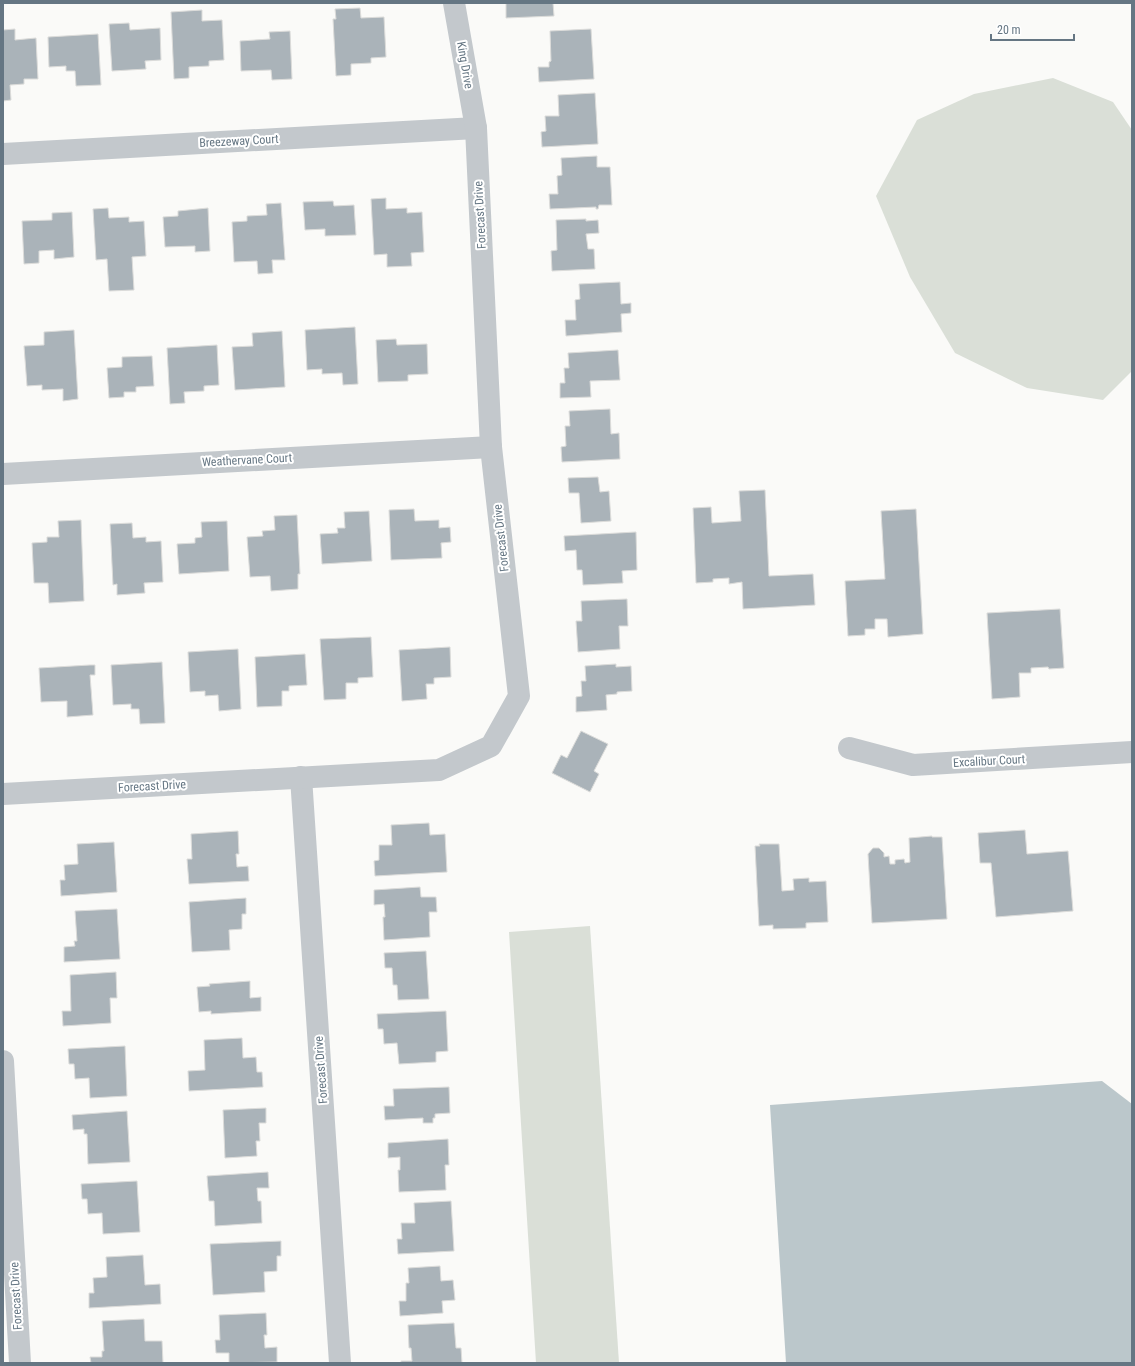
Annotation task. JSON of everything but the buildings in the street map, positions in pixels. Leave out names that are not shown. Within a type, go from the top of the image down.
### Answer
[{"type":"street","name":"King Drive","points":[[454,3],[476,128]]},
{"type":"street","name":"Breezeway Court","points":[[3,154],[476,128]]},
{"type":"street","name":"Forecast Drive","points":[[3,794],[439,770],[491,746],[519,696],[490,447],[476,128]]},
{"type":"street","name":"Weathervane Court","points":[[3,474],[490,447]]},
{"type":"street","name":"Excalibur Court","points":[[849,748],[913,765],[1132,752]]},
{"type":"street","name":"Forecast Drive","points":[[301,778],[340,1363]]},
{"type":"street","name":"Forecast Drive","points":[[3,1061],[20,1363]]},
{"type":"shaded area","points":[[1053,78],[1113,102],[1132,130],[1132,371],[1103,400],[1027,388],[955,353],[910,277],[876,196],[917,120],[974,94]]},
{"type":"shaded area","points":[[590,926],[619,1363],[536,1363],[509,932]]},
{"type":"shaded area","points":[[1102,1081],[1132,1104],[1132,1363],[786,1363],[770,1105]]}]
